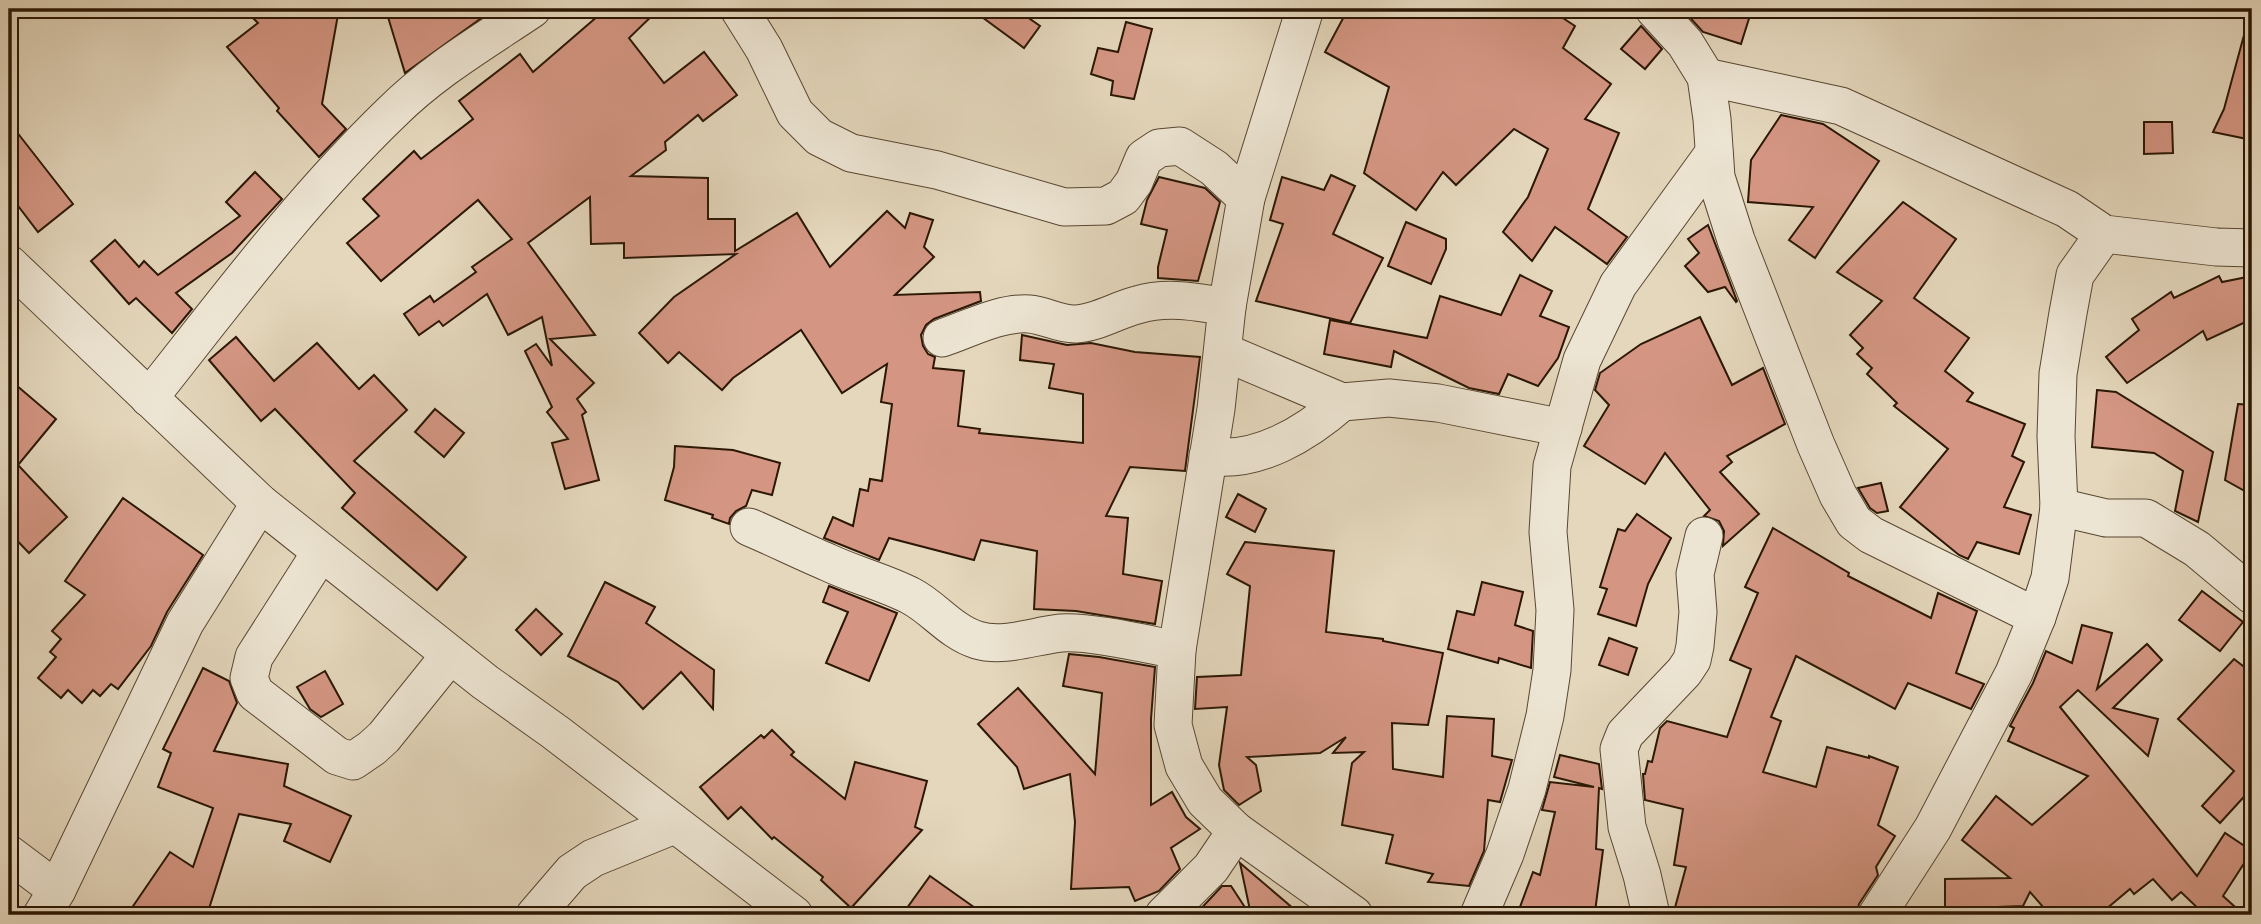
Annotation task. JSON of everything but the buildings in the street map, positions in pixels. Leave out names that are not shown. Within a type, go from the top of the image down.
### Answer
[{"type":"street","points":[[149,398],[302,207],[391,112],[465,52],[532,9]]},
{"type":"street","points":[[739,9],[764,49],[795,113],[819,137],[851,153],[937,170],[1064,207],[1106,206],[1123,197],[1134,183],[1144,158],[1159,148],[1181,146],[1214,168],[1246,198]]},
{"type":"street","points":[[1305,9],[1246,198],[1227,307],[1224,352],[1177,650],[1173,725],[1184,766],[1205,801],[1236,831],[1354,915]]},
{"type":"street","points":[[1654,9],[1685,43],[1706,77],[1716,177],[1737,240],[1816,445],[1838,495],[1854,522],[1871,535],[2037,617]]},
{"type":"street","points":[[1706,77],[1841,106],[2056,204],[2104,234],[2216,247],[2252,248]]},
{"type":"street","points":[[1479,915],[1505,854],[1527,789],[1545,716],[1552,670],[1555,610],[1548,531],[1552,466],[1583,360],[1618,285],[1714,153]]},
{"type":"street","points":[[1877,915],[1933,828],[2014,673],[2050,578],[2059,507],[2057,374],[2075,275],[2104,234]]},
{"type":"street","points":[[9,264],[260,503],[450,654],[794,915]]},
{"type":"street","points":[[942,338],[1000,317],[1018,314],[1031,314],[1075,324],[1139,304],[1190,301],[1227,307]]},
{"type":"street","points":[[1224,352],[1342,402],[1389,398],[1438,403],[1563,428]]},
{"type":"street","points":[[1208,456],[1223,458],[1270,447],[1294,437],[1342,402]]},
{"type":"street","points":[[9,854],[49,903],[185,623],[260,503]]},
{"type":"street","points":[[2059,507],[2106,518],[2146,518],[2197,549],[2252,596]]},
{"type":"street","points":[[749,527],[827,563],[904,592],[922,602],[951,626],[976,640],[1022,641],[1063,633],[1177,650]]},
{"type":"street","points":[[1651,915],[1643,876],[1627,827],[1619,749],[1625,734],[1684,672],[1692,660],[1698,612],[1695,574],[1704,536]]},
{"type":"street","points":[[321,552],[254,657],[249,678],[255,692],[337,756],[353,761],[384,737],[450,654]]},
{"type":"street","points":[[535,915],[572,872],[593,858],[674,825]]},
{"type":"street","points":[[1164,915],[1211,868],[1236,831]]}]
